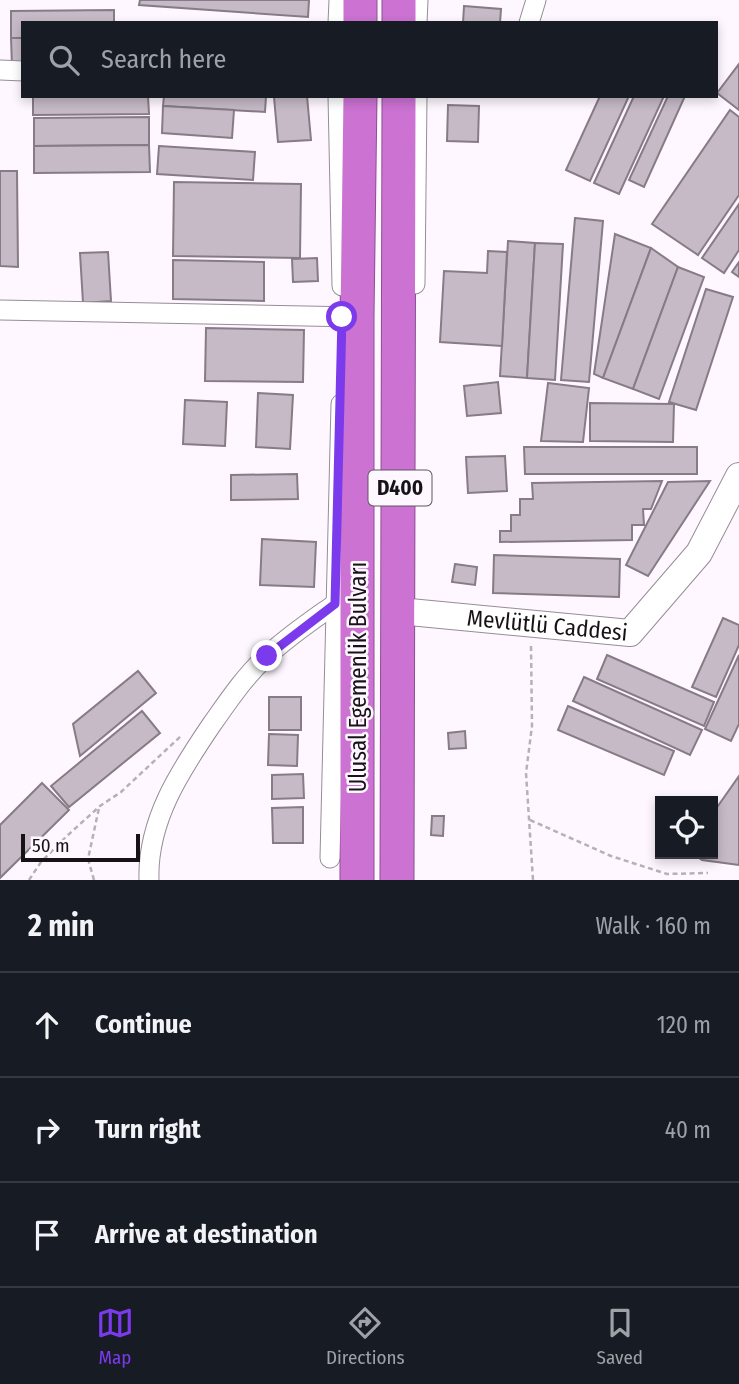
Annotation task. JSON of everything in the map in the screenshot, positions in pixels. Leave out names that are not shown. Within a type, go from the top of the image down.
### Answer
[{"type":"highway","points":[[360,0],[360,21]]},
{"type":"highway","points":[[399,0],[399,21]]},
{"type":"highway","name":"Ulusal Egemenlik Bulvarı","points":[[358,880],[350,317],[360,98]]},
{"type":"highway","name":"Ulusal Egemenlik Bulvarı","points":[[397,880],[405,612],[399,98]]},
{"type":"street","points":[[338,21],[339,0]]},
{"type":"street","points":[[417,21],[418,0]]},
{"type":"street","points":[[530,21],[536,0]]},
{"type":"street","points":[[0,70],[21,71]]},
{"type":"street","points":[[330,858],[335,604],[350,317],[338,98]]},
{"type":"street","points":[[411,880],[405,612],[417,98]]},
{"type":"street","points":[[0,310],[350,317]]},
{"type":"street","name":"Mevlütlü Caddesi","points":[[405,612],[630,633],[699,554],[739,476]]},
{"type":"street","points":[[149,880],[148,856],[161,809],[184,766],[239,685],[267,656],[335,604]]},
{"type":"path","points":[[531,623],[532,726],[526,773],[533,880]]},
{"type":"path","points":[[29,880],[41,862],[100,806],[121,792],[182,735]]},
{"type":"path","points":[[94,880],[88,859],[100,806]]},
{"type":"path","points":[[530,820],[611,856],[667,874],[708,873]]},
{"type":"building","points":[[140,0],[309,0],[308,17],[139,5]]},
{"type":"building","points":[[464,6],[501,9],[500,21],[463,21]]},
{"type":"building","points":[[114,10],[114,21],[21,21],[21,38],[11,38],[11,11]]},
{"type":"building","points":[[11,38],[21,38],[21,67],[12,67]]},
{"type":"building","points":[[739,64],[739,110],[718,92]]},
{"type":"building","points":[[33,98],[148,98],[149,114],[33,115]]},
{"type":"building","points":[[164,98],[266,98],[265,112],[163,106]]},
{"type":"building","points":[[274,98],[307,98],[311,140],[278,142]]},
{"type":"building","points":[[599,98],[628,98],[590,181],[566,170]]},
{"type":"building","points":[[633,98],[663,98],[619,194],[594,183]]},
{"type":"building","points":[[667,98],[684,98],[644,187],[629,180]]},
{"type":"building","points":[[448,105],[479,106],[478,142],[447,141]]},
{"type":"building","points":[[163,106],[234,110],[232,138],[162,133]]},
{"type":"building","points":[[730,110],[739,117],[739,195],[698,255],[652,224]]},
{"type":"building","points":[[149,117],[149,145],[34,146],[34,118]]},
{"type":"building","points":[[149,145],[150,172],[34,173],[34,146]]},
{"type":"building","points":[[159,146],[255,152],[253,180],[157,174]]},
{"type":"building","points":[[0,171],[17,171],[18,267],[0,266]]},
{"type":"building","points":[[174,182],[301,184],[300,258],[173,256]]},
{"type":"building","points":[[739,204],[739,250],[724,273],[702,258]]},
{"type":"building","points":[[575,218],[603,221],[589,382],[561,380]]},
{"type":"building","points":[[615,234],[651,248],[603,378],[594,374]]},
{"type":"building","points":[[508,241],[535,243],[527,378],[500,376]]},
{"type":"building","points":[[535,243],[563,244],[555,380],[527,378]]},
{"type":"building","points":[[651,248],[678,267],[633,389],[603,378]]},
{"type":"building","points":[[488,251],[507,252],[502,346],[440,342],[444,271],[487,273]]},
{"type":"building","points":[[108,252],[111,301],[83,303],[80,253]]},
{"type":"building","points":[[317,258],[318,281],[293,282],[292,259]]},
{"type":"building","points":[[173,260],[264,262],[264,301],[173,299]]},
{"type":"building","points":[[739,262],[739,277],[732,272]]},
{"type":"building","points":[[678,267],[704,277],[659,399],[633,389]]},
{"type":"building","points":[[706,289],[733,297],[696,410],[669,402]]},
{"type":"building","points":[[206,328],[304,330],[303,382],[205,381]]},
{"type":"building","points":[[498,382],[501,413],[467,416],[464,386]]},
{"type":"building","points":[[548,383],[589,388],[583,442],[541,441]]},
{"type":"building","points":[[258,393],[293,395],[290,449],[256,447]]},
{"type":"building","points":[[185,400],[227,402],[225,446],[183,444]]},
{"type":"building","points":[[590,403],[674,404],[673,442],[590,441]]},
{"type":"building","points":[[524,447],[697,447],[697,474],[525,474]]},
{"type":"building","points":[[505,456],[507,491],[468,493],[466,457]]},
{"type":"building","points":[[297,474],[298,499],[231,500],[231,475]]},
{"type":"building","points":[[662,481],[651,509],[643,509],[644,525],[632,525],[632,540],[500,542],[500,531],[511,531],[511,515],[520,515],[520,499],[533,499],[532,483]]},
{"type":"building","points":[[710,481],[648,576],[626,565],[668,482]]},
{"type":"building","points":[[262,539],[316,542],[314,587],[260,585]]},
{"type":"building","points":[[494,555],[620,559],[619,597],[493,593]]},
{"type":"building","points":[[455,564],[477,567],[475,585],[452,582]]},
{"type":"building","points":[[723,618],[739,625],[739,645],[716,697],[692,687]]},
{"type":"building","points":[[607,655],[714,702],[704,726],[597,679]]},
{"type":"building","points":[[739,655],[739,724],[731,741],[705,729]]},
{"type":"building","points":[[138,671],[156,693],[80,756],[73,724]]},
{"type":"building","points":[[584,677],[702,730],[690,755],[573,701]]},
{"type":"building","points":[[269,697],[301,697],[301,730],[269,730]]},
{"type":"building","points":[[568,706],[674,751],[664,775],[558,730]]},
{"type":"building","points":[[142,711],[160,733],[69,807],[51,786]]},
{"type":"building","points":[[465,731],[466,748],[449,749],[448,733]]},
{"type":"building","points":[[269,734],[298,735],[297,766],[268,765]]},
{"type":"building","points":[[303,774],[304,798],[272,799],[272,775]]},
{"type":"building","points":[[739,776],[739,865],[701,859],[718,859],[718,806]]},
{"type":"building","points":[[42,783],[69,810],[0,878],[0,825]]},
{"type":"building","points":[[303,807],[303,843],[273,843],[272,808]]},
{"type":"building","points":[[432,816],[444,816],[443,836],[431,835]]},
{"type":"route","points":[[267,656],[335,604],[342,317]]}]
